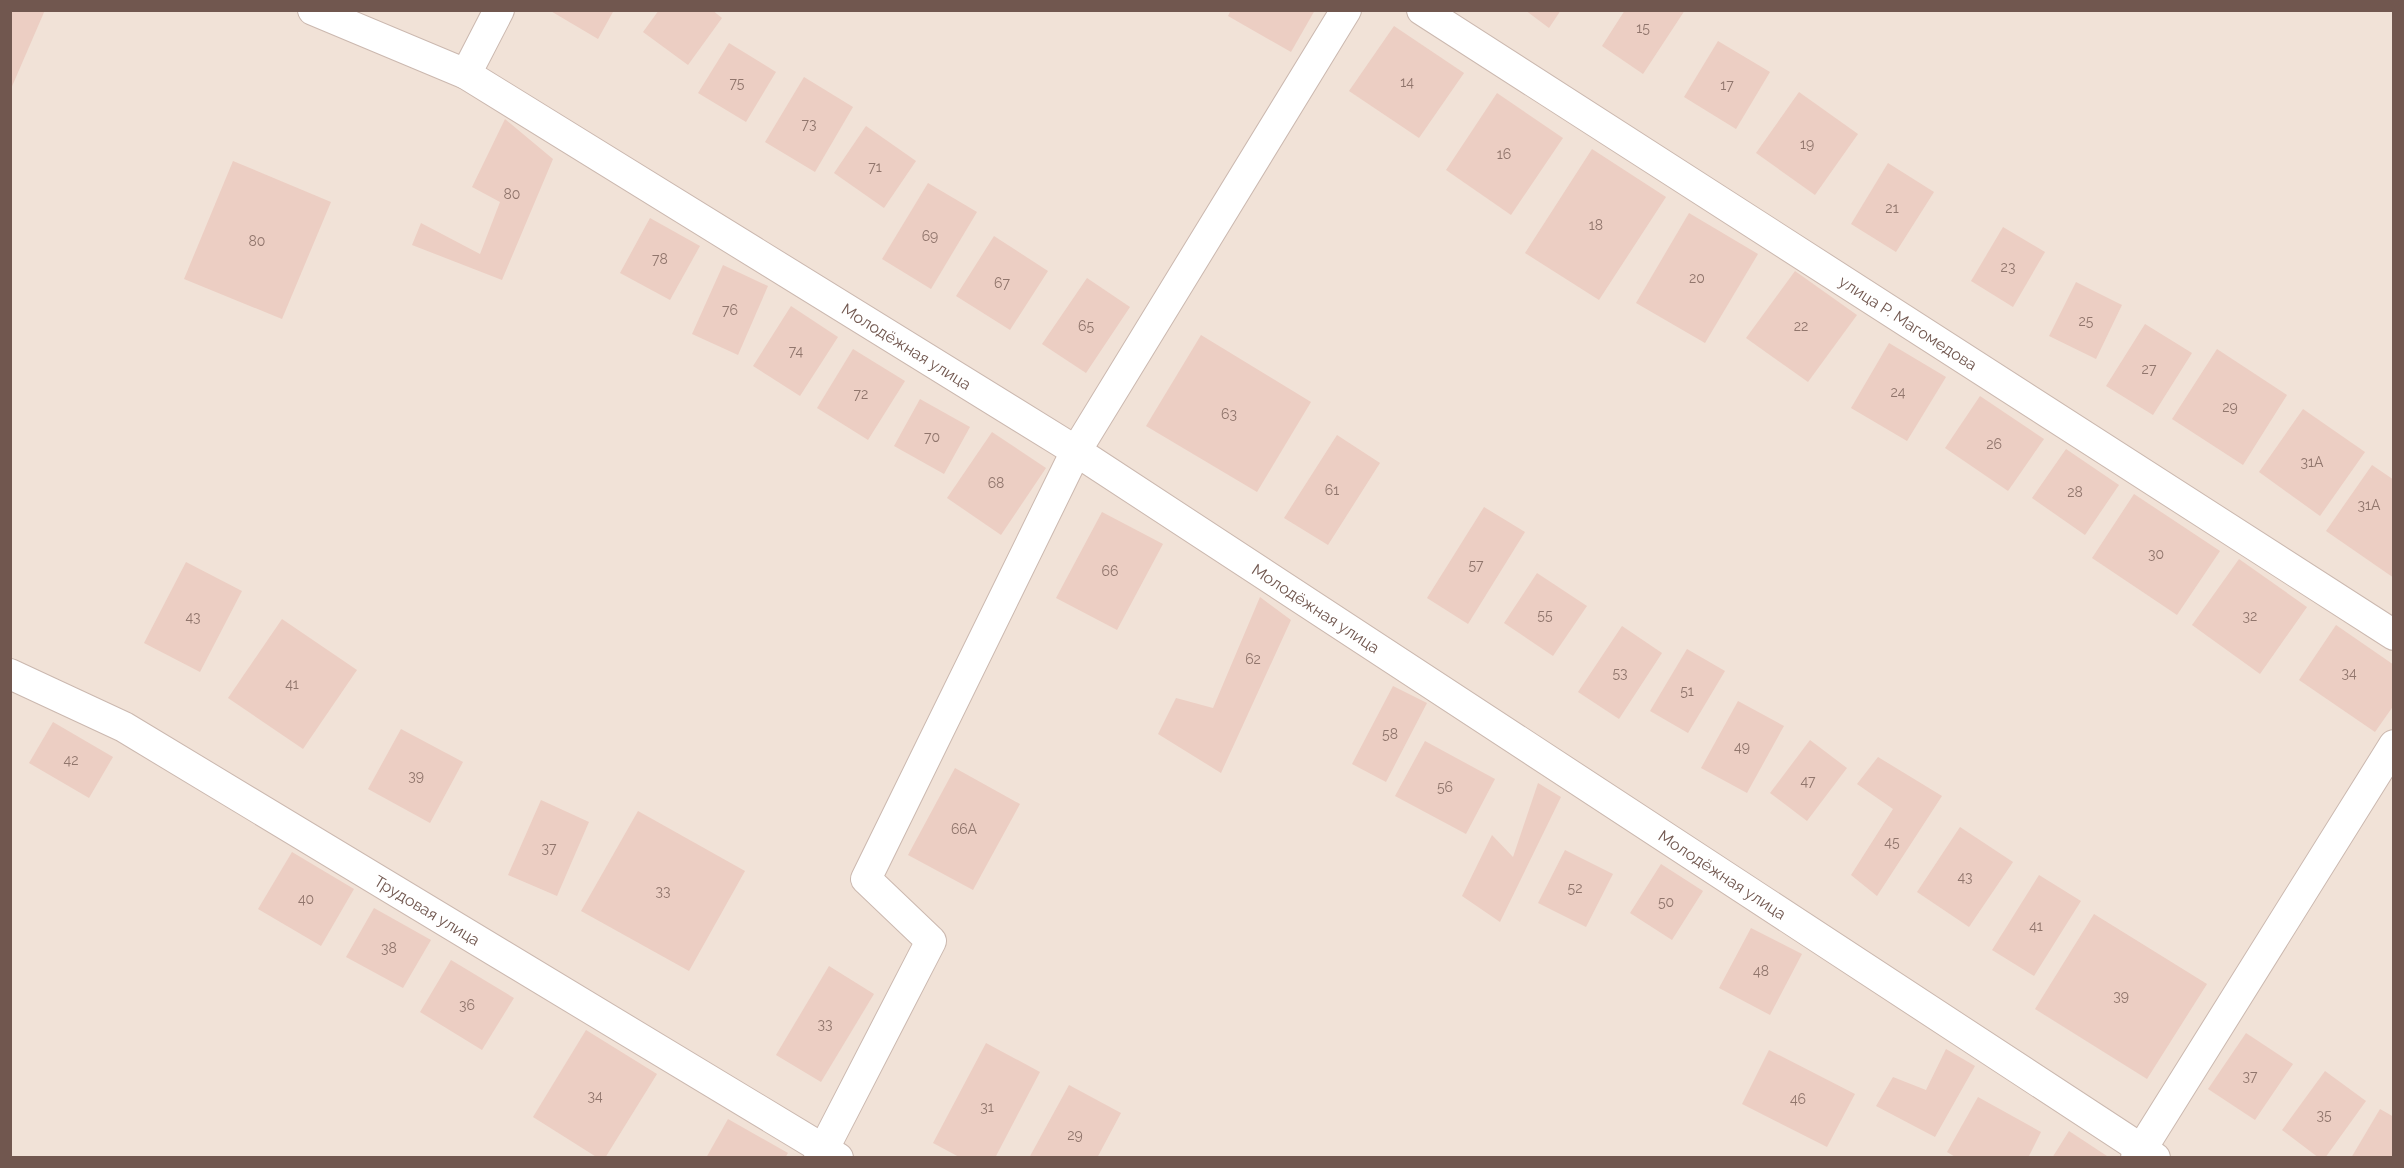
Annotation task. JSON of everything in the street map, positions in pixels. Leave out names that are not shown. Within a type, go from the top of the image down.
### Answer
[{"type":"street","name":"Молодёжная улица","points":[[313,10],[466,74],[1076,451],[2144,1154]]},
{"type":"street","points":[[466,74],[499,10]]},
{"type":"street","points":[[827,1155],[931,941],[867,879],[1076,451],[1346,10]]},
{"type":"street","name":"улица Р. Магомедова","points":[[1422,10],[2394,635]]},
{"type":"street","name":"Трудовая улица","points":[[10,674],[124,727],[827,1155]]},
{"type":"street","points":[[2144,1154],[2394,746]]},
{"type":"shaded area","points":[[11,11],[2393,11],[2393,1157],[11,1157]]},
{"type":"building","points":[[10,10],[45,10],[10,91]]},
{"type":"building","points":[[549,10],[614,10],[598,39]]},
{"type":"building","points":[[659,10],[712,10],[722,18],[688,65],[643,32]]},
{"type":"building","points":[[1231,10],[1315,10],[1291,52],[1228,16]]},
{"type":"building","points":[[1525,10],[1561,10],[1549,28]]},
{"type":"building","points":[[1625,10],[1685,10],[1643,74],[1602,46]]},
{"type":"building","points":[[1394,26],[1464,73],[1419,138],[1349,91]]},
{"type":"building","points":[[1718,41],[1770,72],[1736,129],[1684,97]]},
{"type":"building","points":[[729,43],[776,72],[746,122],[698,93]]},
{"type":"building","points":[[804,77],[853,107],[815,172],[765,142]]},
{"type":"building","points":[[1799,92],[1858,134],[1815,195],[1756,153]]},
{"type":"building","points":[[1497,93],[1563,138],[1511,215],[1446,170]]},
{"type":"building","points":[[505,119],[553,159],[502,280],[412,245],[421,223],[480,254],[500,202],[472,187]]},
{"type":"building","points":[[866,126],[916,161],[884,208],[834,173]]},
{"type":"building","points":[[1592,149],[1666,197],[1599,300],[1525,253]]},
{"type":"building","points":[[233,161],[331,202],[282,319],[184,279]]},
{"type":"building","points":[[1888,163],[1934,192],[1896,252],[1851,224]]},
{"type":"building","points":[[928,183],[977,212],[931,289],[882,259]]},
{"type":"building","points":[[1689,213],[1758,254],[1705,343],[1636,303]]},
{"type":"building","points":[[650,218],[700,246],[670,300],[620,273]]},
{"type":"building","points":[[2003,227],[2045,252],[2013,307],[1971,281]]},
{"type":"building","points":[[994,236],[1048,271],[1010,330],[956,296]]},
{"type":"building","points":[[723,265],[768,286],[738,355],[692,334]]},
{"type":"building","points":[[1795,271],[1857,315],[1808,382],[1746,338]]},
{"type":"building","points":[[1087,278],[1130,307],[1086,373],[1042,344]]},
{"type":"building","points":[[2076,282],[2122,305],[2096,359],[2049,336]]},
{"type":"building","points":[[791,306],[838,337],[800,396],[753,366]]},
{"type":"building","points":[[2145,324],[2192,353],[2153,415],[2106,386]]},
{"type":"building","points":[[1201,335],[1311,402],[1257,492],[1146,426]]},
{"type":"building","points":[[1889,343],[1946,377],[1907,441],[1851,408]]},
{"type":"building","points":[[853,349],[905,381],[868,440],[817,408]]},
{"type":"building","points":[[2217,349],[2287,395],[2243,465],[2172,419]]},
{"type":"building","points":[[1980,396],[2044,439],[2008,491],[1945,448]]},
{"type":"building","points":[[920,399],[970,427],[944,474],[894,446]]},
{"type":"building","points":[[2303,409],[2365,452],[2320,516],[2259,472]]},
{"type":"building","points":[[992,432],[1046,468],[1001,535],[947,498]]},
{"type":"building","points":[[1337,435],[1380,463],[1328,545],[1284,518]]},
{"type":"building","points":[[2066,449],[2119,485],[2085,535],[2032,498]]},
{"type":"building","points":[[2372,465],[2394,480],[2394,578],[2326,531]]},
{"type":"building","points":[[2134,494],[2220,551],[2177,615],[2092,558]]},
{"type":"building","points":[[1484,507],[1525,532],[1468,624],[1427,598]]},
{"type":"building","points":[[1102,512],[1163,544],[1117,630],[1056,598]]},
{"type":"building","points":[[2239,559],[2307,607],[2260,674],[2192,625]]},
{"type":"building","points":[[186,562],[242,591],[200,672],[144,643]]},
{"type":"building","points":[[1537,573],[1587,606],[1553,656],[1504,623]]},
{"type":"building","points":[[1260,597],[1291,620],[1221,773],[1158,734],[1176,698],[1213,708]]},
{"type":"building","points":[[282,619],[357,670],[303,749],[228,698]]},
{"type":"building","points":[[2336,625],[2394,665],[2394,705],[2375,732],[2299,680]]},
{"type":"building","points":[[1622,626],[1662,653],[1619,719],[1578,692]]},
{"type":"building","points":[[1687,649],[1725,671],[1688,733],[1650,711]]},
{"type":"building","points":[[1393,686],[1427,703],[1386,782],[1352,764]]},
{"type":"building","points":[[1738,701],[1784,726],[1747,793],[1701,768]]},
{"type":"building","points":[[53,722],[113,757],[89,798],[29,763]]},
{"type":"building","points":[[401,729],[463,762],[430,823],[368,789]]},
{"type":"building","points":[[1810,740],[1847,768],[1807,821],[1770,793]]},
{"type":"building","points":[[1425,741],[1495,779],[1466,834],[1395,796]]},
{"type":"building","points":[[1878,757],[1942,796],[1877,896],[1851,875],[1893,809],[1857,784]]},
{"type":"building","points":[[955,768],[1020,804],[973,890],[908,855]]},
{"type":"building","points":[[1538,783],[1561,797],[1500,922],[1462,896],[1492,835],[1513,857]]},
{"type":"building","points":[[541,800],[589,822],[557,896],[508,875]]},
{"type":"building","points":[[638,811],[745,871],[689,971],[581,911]]},
{"type":"building","points":[[1960,827],[2013,862],[1969,927],[1917,892]]},
{"type":"building","points":[[1565,850],[1613,874],[1586,927],[1538,903]]},
{"type":"building","points":[[292,852],[354,889],[321,946],[258,909]]},
{"type":"building","points":[[1661,864],[1703,891],[1672,940],[1630,913]]},
{"type":"building","points":[[2039,875],[2081,901],[2034,976],[1992,950]]},
{"type":"building","points":[[374,908],[431,940],[403,988],[346,957]]},
{"type":"building","points":[[2094,914],[2207,984],[2147,1079],[2035,1009]]},
{"type":"building","points":[[1751,928],[1802,954],[1770,1015],[1719,988]]},
{"type":"building","points":[[451,960],[514,998],[482,1050],[420,1012]]},
{"type":"building","points":[[829,966],[874,994],[821,1082],[776,1055]]},
{"type":"building","points":[[586,1030],[657,1074],[605,1158],[598,1158],[533,1117]]},
{"type":"building","points":[[2246,1033],[2293,1064],[2255,1120],[2208,1089]]},
{"type":"building","points":[[986,1043],[1040,1072],[995,1158],[961,1158],[933,1143]]},
{"type":"building","points":[[1946,1049],[1975,1066],[1935,1137],[1876,1106],[1893,1077],[1926,1090]]},
{"type":"building","points":[[1769,1050],[1855,1094],[1827,1147],[1742,1104]]},
{"type":"building","points":[[2325,1071],[2366,1101],[2325,1158],[2319,1158],[2282,1130]]},
{"type":"building","points":[[1069,1085],[1121,1113],[1097,1158],[1029,1158]]},
{"type":"building","points":[[1978,1097],[2041,1132],[2028,1158],[1957,1158],[1947,1152]]},
{"type":"building","points":[[2380,1109],[2394,1117],[2394,1158],[2351,1158]]},
{"type":"building","points":[[728,1119],[788,1153],[785,1158],[706,1158]]},
{"type":"building","points":[[2069,1131],[2110,1158],[2052,1158]]}]
